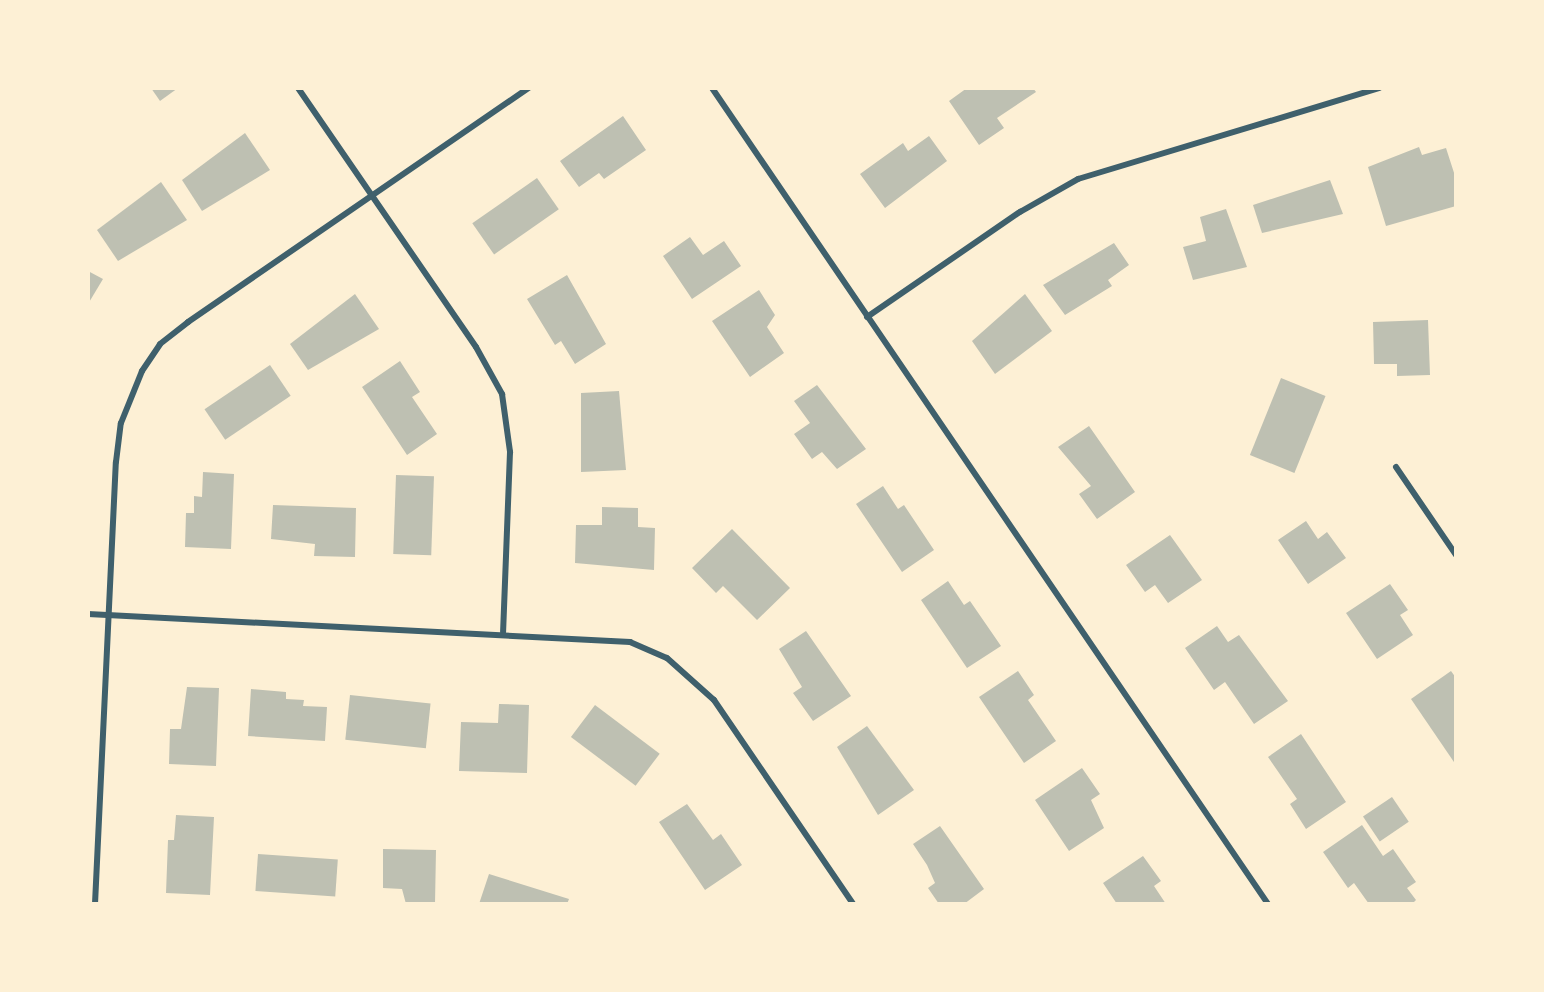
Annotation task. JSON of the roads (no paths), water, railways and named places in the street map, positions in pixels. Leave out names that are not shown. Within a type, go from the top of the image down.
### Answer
[{"type":"street","points":[[298,88],[476,347],[502,394],[510,452],[503,632]]},
{"type":"street","points":[[95,903],[108,615],[121,423],[142,371],[160,344],[188,322],[529,88]]},
{"type":"street","points":[[711,88],[1268,903]]},
{"type":"street","points":[[867,317],[1020,212],[1078,179],[1380,88]]},
{"type":"street","points":[[1396,467],[1455,555]]},
{"type":"street","points":[[88,614],[503,632],[630,642],[694,677],[853,903]]}]
